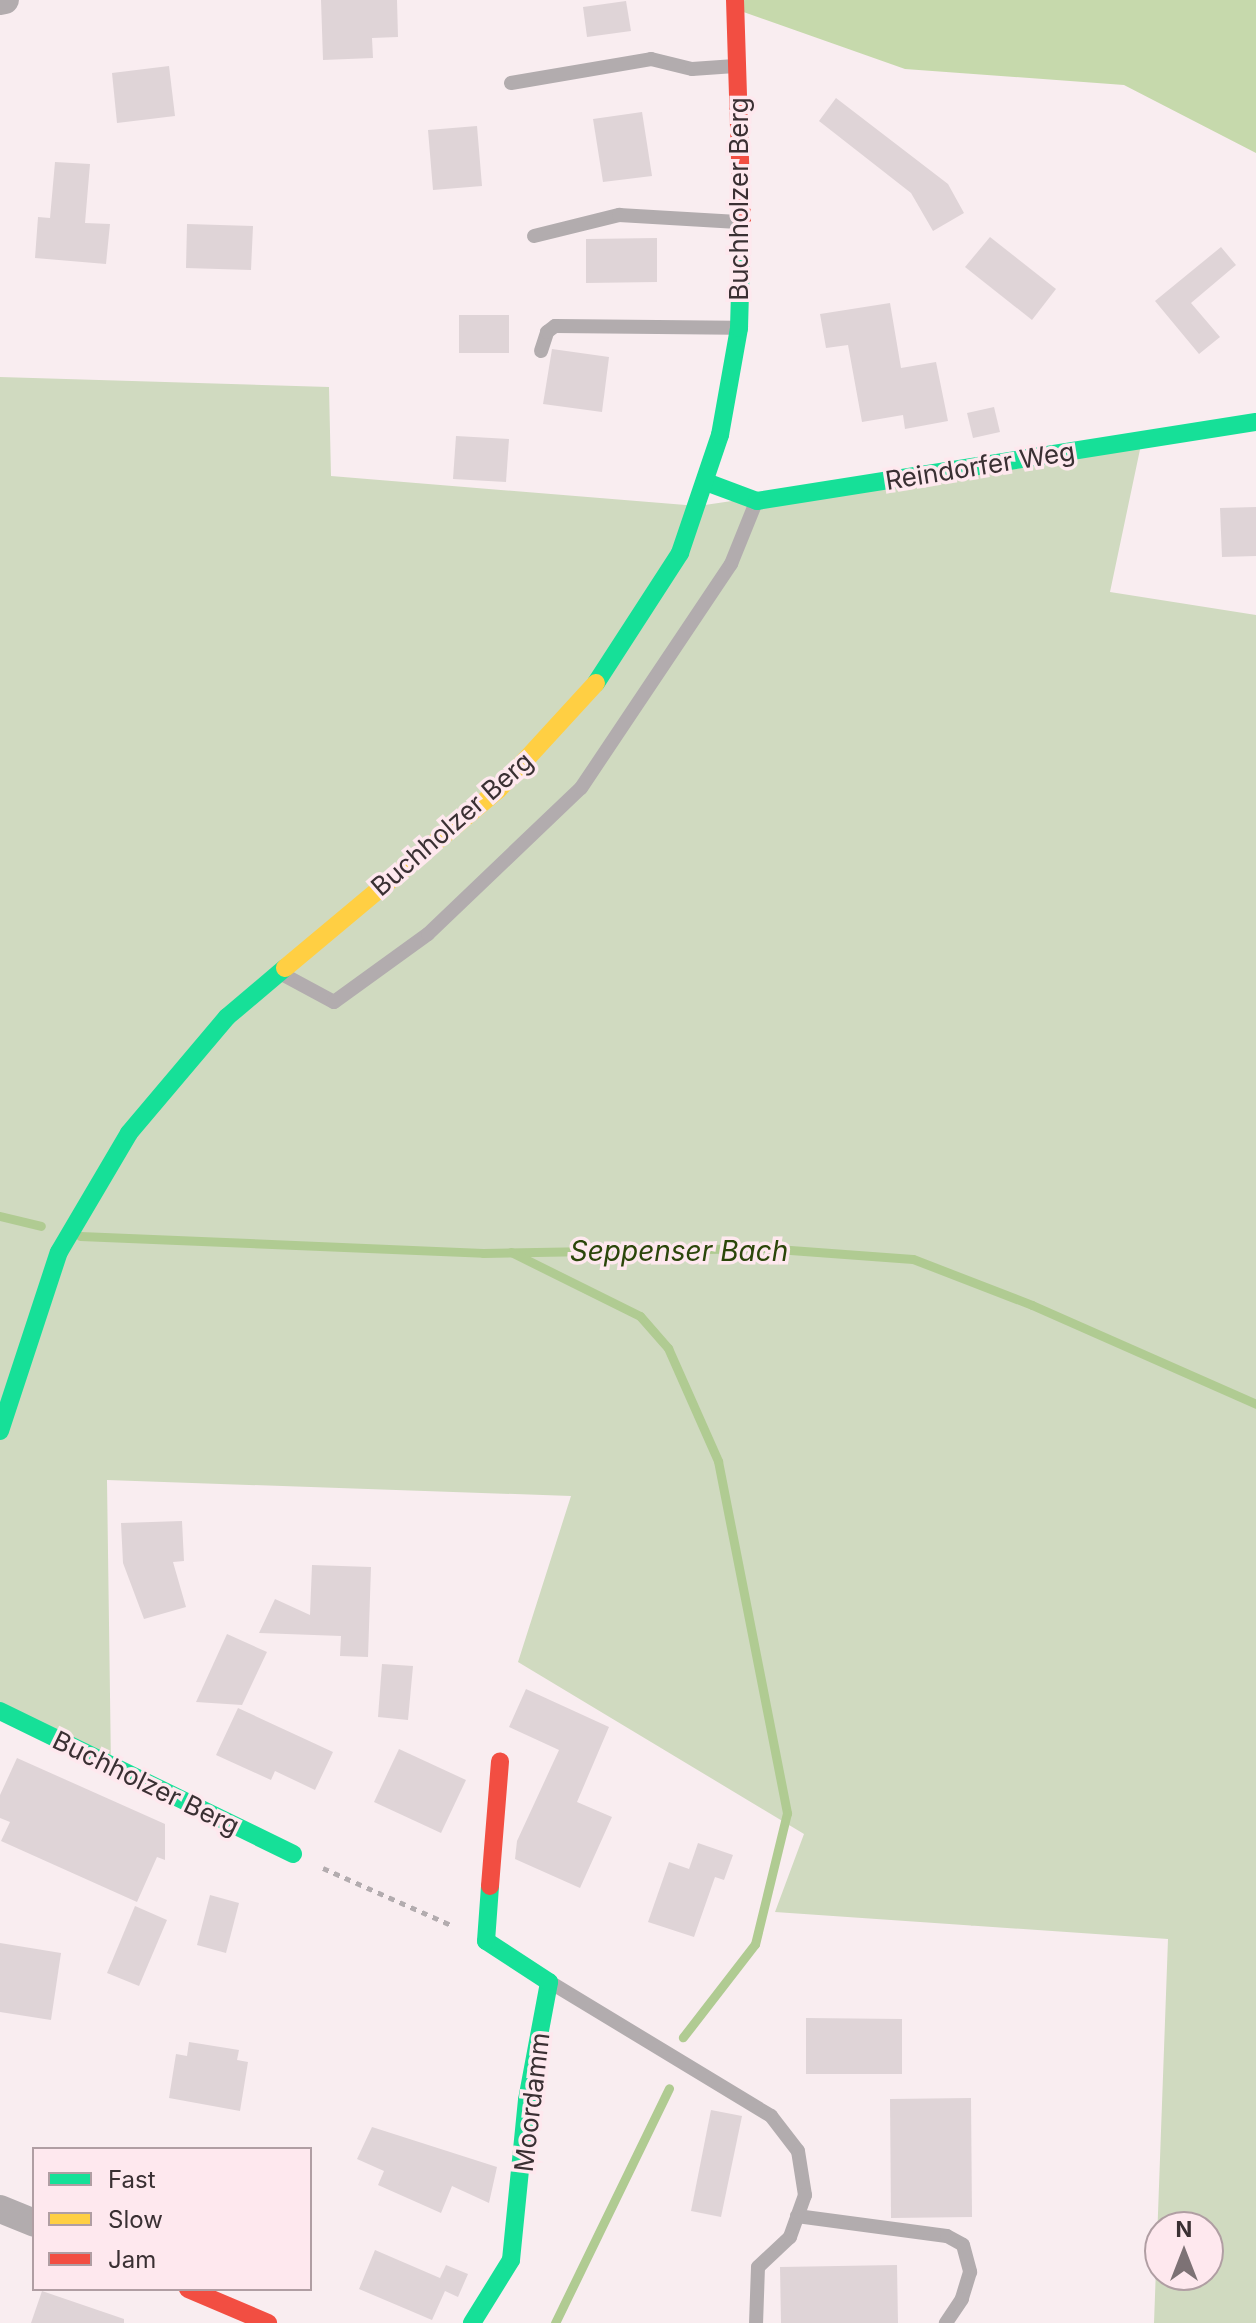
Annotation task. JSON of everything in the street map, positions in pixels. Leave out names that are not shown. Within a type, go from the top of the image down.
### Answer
[{"type":"main road","name":"Buchholzer Berg","points":[[0,1431],[59,1252],[80,1209],[129,1133],[186,1059],[278,972],[498,790],[601,678],[680,553],[706,482],[739,328],[742,223],[735,0]]},
{"type":"main road","name":"Reindorfer Weg","points":[[706,482],[757,501],[1256,422]]},
{"type":"main road","name":"Buchholzer Berg","points":[[0,1711],[293,1854]]},
{"type":"main road","points":[[500,1761],[486,1941],[549,1982]]},
{"type":"main road","name":"Moordamm","points":[[472,2323],[511,2260],[527,2100],[549,1982]]},
{"type":"main road","points":[[193,2291],[268,2323]]},
{"type":"street","points":[[0,2209],[32,2222]]},
{"type":"lane","points":[[511,83],[651,59],[692,69],[737,66]]},
{"type":"lane","points":[[534,236],[619,215],[666,214],[742,223]]},
{"type":"lane","points":[[541,351],[547,332],[555,326],[739,328]]},
{"type":"lane","points":[[278,972],[334,1002],[428,934],[581,788],[731,564],[757,501]]},
{"type":"lane","points":[[549,1982],[771,2116],[798,2151],[805,2195],[790,2237],[758,2267],[756,2323]]},
{"type":"lane","points":[[797,2216],[947,2236],[963,2245],[970,2272],[962,2299],[946,2323]]},
{"type":"path","points":[[293,1854],[486,1941]]},
{"type":"green space","points":[[735,0],[1256,0],[1256,153],[1124,85],[905,69],[735,9]]},
{"type":"green space","points":[[0,377],[329,387],[331,476],[698,506],[1142,440],[1110,592],[1256,615],[1256,2323],[1154,2323],[1155,2291],[1224,2291],[1224,2211],[1158,2211],[1168,1939],[775,1912],[804,1834],[518,1662],[571,1496],[107,1480],[111,1766],[0,1711]]},
{"type":"building","points":[[321,0],[397,0],[398,37],[372,38],[373,58],[323,60]]},
{"type":"building","points":[[626,1],[631,31],[587,37],[583,7]]},
{"type":"building","points":[[169,66],[175,116],[117,123],[112,73]]},
{"type":"building","points":[[836,98],[948,184],[964,213],[933,231],[911,193],[819,121]]},
{"type":"building","points":[[642,112],[652,176],[603,182],[593,119]]},
{"type":"building","points":[[477,126],[482,186],[433,190],[428,130]]},
{"type":"building","points":[[55,162],[90,164],[85,223],[110,224],[106,264],[35,258],[38,217],[50,218]]},
{"type":"building","points":[[187,224],[253,226],[251,270],[186,268]]},
{"type":"building","points":[[990,237],[1056,289],[1032,320],[965,267]]},
{"type":"building","points":[[657,238],[657,282],[586,283],[586,239]]},
{"type":"building","points":[[1221,247],[1236,265],[1191,303],[1220,337],[1199,354],[1155,301]]},
{"type":"building","points":[[890,303],[901,368],[936,362],[948,421],[905,429],[903,415],[862,422],[848,345],[826,348],[820,314]]},
{"type":"building","points":[[459,315],[509,315],[509,353],[459,353]]},
{"type":"building","points":[[552,349],[609,357],[602,412],[543,404]]},
{"type":"building","points":[[994,407],[1000,432],[973,438],[967,413]]},
{"type":"building","points":[[456,436],[509,439],[506,482],[453,479]]},
{"type":"building","points":[[1256,507],[1256,556],[1222,557],[1220,508]]},
{"type":"building","points":[[182,1521],[184,1561],[173,1562],[186,1607],[144,1619],[123,1563],[121,1523]]},
{"type":"building","points":[[312,1565],[371,1567],[368,1657],[340,1656],[341,1636],[259,1633],[275,1599],[310,1615]]},
{"type":"building","points":[[227,1634],[267,1652],[242,1705],[196,1702]]},
{"type":"building","points":[[382,1664],[413,1666],[408,1720],[378,1717]]},
{"type":"building","points":[[526,1689],[609,1727],[577,1802],[612,1817],[580,1888],[515,1859],[517,1841],[559,1750],[509,1727]]},
{"type":"building","points":[[238,1708],[333,1752],[315,1790],[275,1771],[271,1780],[216,1755]]},
{"type":"building","points":[[399,1749],[466,1780],[441,1833],[374,1802]]},
{"type":"building","points":[[17,1758],[165,1824],[165,1860],[157,1857],[137,1902],[1,1841],[10,1822],[0,1818],[0,1795]]},
{"type":"building","points":[[698,1843],[733,1855],[724,1880],[715,1877],[694,1937],[648,1922],[669,1862],[689,1869]]},
{"type":"building","points":[[210,1895],[239,1903],[226,1953],[197,1945]]},
{"type":"building","points":[[135,1906],[167,1920],[139,1986],[107,1973]]},
{"type":"building","points":[[0,1943],[61,1953],[51,2020],[0,2012]]},
{"type":"building","points":[[806,2018],[902,2019],[902,2074],[806,2074]]},
{"type":"building","points":[[189,2042],[239,2050],[237,2060],[248,2062],[240,2111],[169,2098],[176,2054],[187,2056]]},
{"type":"building","points":[[971,2098],[972,2217],[891,2218],[890,2099]]},
{"type":"building","points":[[711,2110],[742,2116],[721,2217],[691,2211]]},
{"type":"building","points":[[372,2127],[497,2167],[489,2203],[452,2186],[441,2213],[378,2185],[384,2171],[357,2159]]},
{"type":"building","points":[[375,2250],[440,2278],[446,2265],[468,2274],[458,2297],[445,2291],[432,2320],[359,2289]]},
{"type":"building","points":[[897,2265],[898,2323],[781,2323],[780,2267]]},
{"type":"building","points":[[42,2291],[124,2319],[124,2323],[31,2323]]},
{"type":"waterway","name":"Seppenser Bach","points":[[0,1216],[41,1226]]},
{"type":"waterway","name":"Seppenser Bach","points":[[80,1236],[483,1253],[763,1248],[913,1259],[1032,1305],[1256,1404]]},
{"type":"waterway","points":[[511,1252],[640,1316],[668,1348],[718,1461],[787,1813],[755,1944],[683,2037]]},
{"type":"waterway","points":[[555,2323],[669,2088]]},
{"type":"traffic: fast","points":[[596,683],[680,553],[720,435],[739,328],[742,222]]},
{"type":"traffic: fast","points":[[706,482],[757,501],[1256,422]]},
{"type":"traffic: fast","points":[[0,1431],[59,1252],[129,1133],[227,1017],[285,968]]},
{"type":"traffic: fast","points":[[0,1711],[293,1854]]},
{"type":"traffic: fast","points":[[472,2323],[511,2260],[527,2100],[549,1982],[486,1941],[490,1886]]},
{"type":"traffic: slow","points":[[285,968],[498,790],[596,683]]},
{"type":"traffic: jam","points":[[735,0],[742,222]]},
{"type":"traffic: jam","points":[[490,1886],[500,1761]]},
{"type":"traffic: jam","points":[[193,2291],[268,2323]]}]
